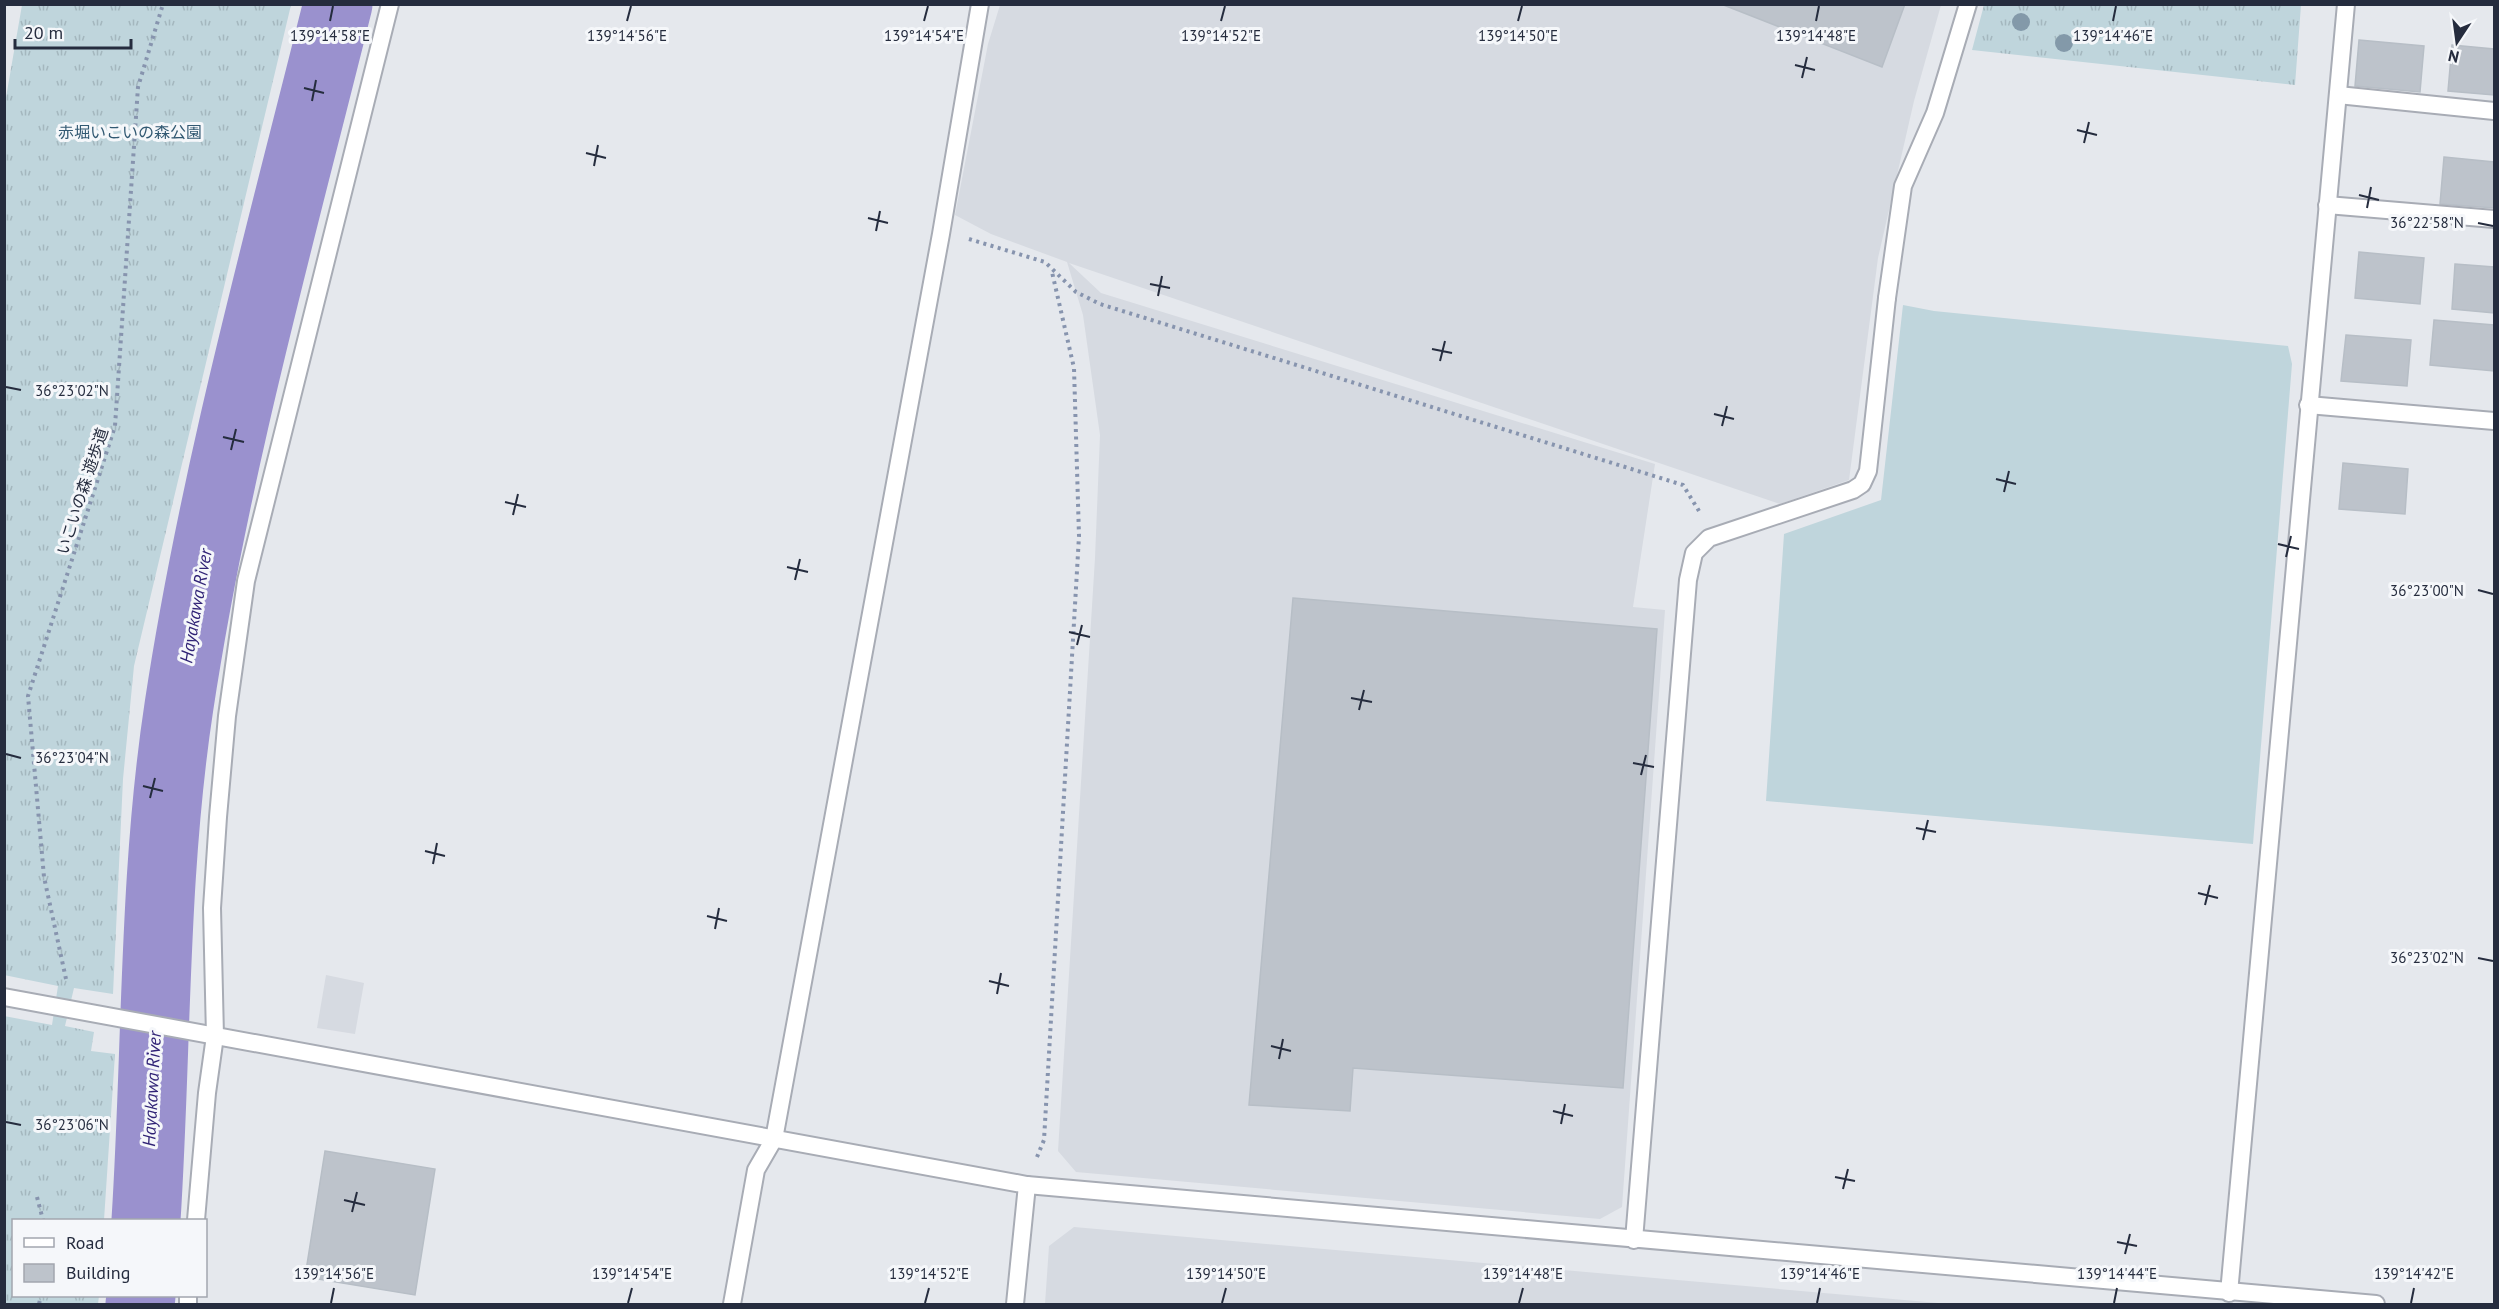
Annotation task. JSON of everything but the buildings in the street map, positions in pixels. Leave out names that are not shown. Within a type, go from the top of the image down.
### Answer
[{"type":"street","points":[[196,1219],[214,1036],[212,908],[218,817],[226,716],[246,581],[390,4]]},
{"type":"street","points":[[732,1305],[756,1170],[774,1139],[942,234],[980,4]]},
{"type":"street","points":[[1634,1240],[1688,580],[1694,553],[1709,538],[1854,490],[1863,484],[1868,471],[1887,298],[1904,186],[1935,113],[1968,4]]},
{"type":"street","points":[[2228,1299],[2346,4]]},
{"type":"street","points":[[2338,95],[2494,111]]},
{"type":"street","points":[[2327,205],[2494,219]]},
{"type":"street","points":[[2308,405],[2494,421]]},
{"type":"street","points":[[4,997],[1027,1185],[1634,1240],[2228,1299],[2376,1305]]},
{"type":"street","points":[[1016,1305],[1027,1185]]},
{"type":"path","name":"いこいの森 遊歩道","points":[[66,979],[44,877],[28,696],[115,426],[138,87],[163,4]]},
{"type":"path","points":[[942,234],[1024,254],[1045,262],[1052,272],[1076,291],[1100,304],[1683,485],[1698,509],[1709,538]]},
{"type":"path","points":[[1027,1185],[1044,1140],[1079,536],[1074,368],[1052,272]]},
{"type":"path","points":[[37,1197],[42,1219]]},
{"type":"shaded area","points":[[1000,5],[1941,5],[1914,101],[1878,258],[1849,480],[1780,504],[1069,263],[1101,293],[1655,464],[1633,607],[1665,610],[1622,1207],[1600,1219],[1076,1172],[1058,1151],[1095,558],[1100,435],[1083,315],[1067,262],[991,234],[955,215],[988,44]]},
{"type":"shaded area","points":[[326,975],[364,983],[355,1034],[317,1028]]},
{"type":"shaded area","points":[[1074,1227],[1950,1304],[1045,1304],[1049,1246]]},
{"type":"green space","name":"赤堀いこいの森公園","points":[[22,5],[291,5],[134,666],[123,779],[113,994],[74,988],[65,1026],[94,1032],[91,1051],[115,1054],[104,1219],[12,1219],[12,1297],[99,1297],[98,1304],[5,1304],[4,1016],[52,1025],[58,986],[4,975],[4,109]]},
{"type":"green space","points":[[1984,5],[2301,5],[2295,85],[1972,50]]},
{"type":"green space","points":[[1903,305],[1934,311],[2288,346],[2292,364],[2253,844],[1766,801],[1784,534],[1881,500]]},
{"type":"waterway","name":"Hayakawa River","points":[[146,1219],[164,834],[179,706],[194,617],[230,441],[338,4]]},
{"type":"waterway","name":"Hayakawa River","points":[[140,1304],[141,1297]]}]
